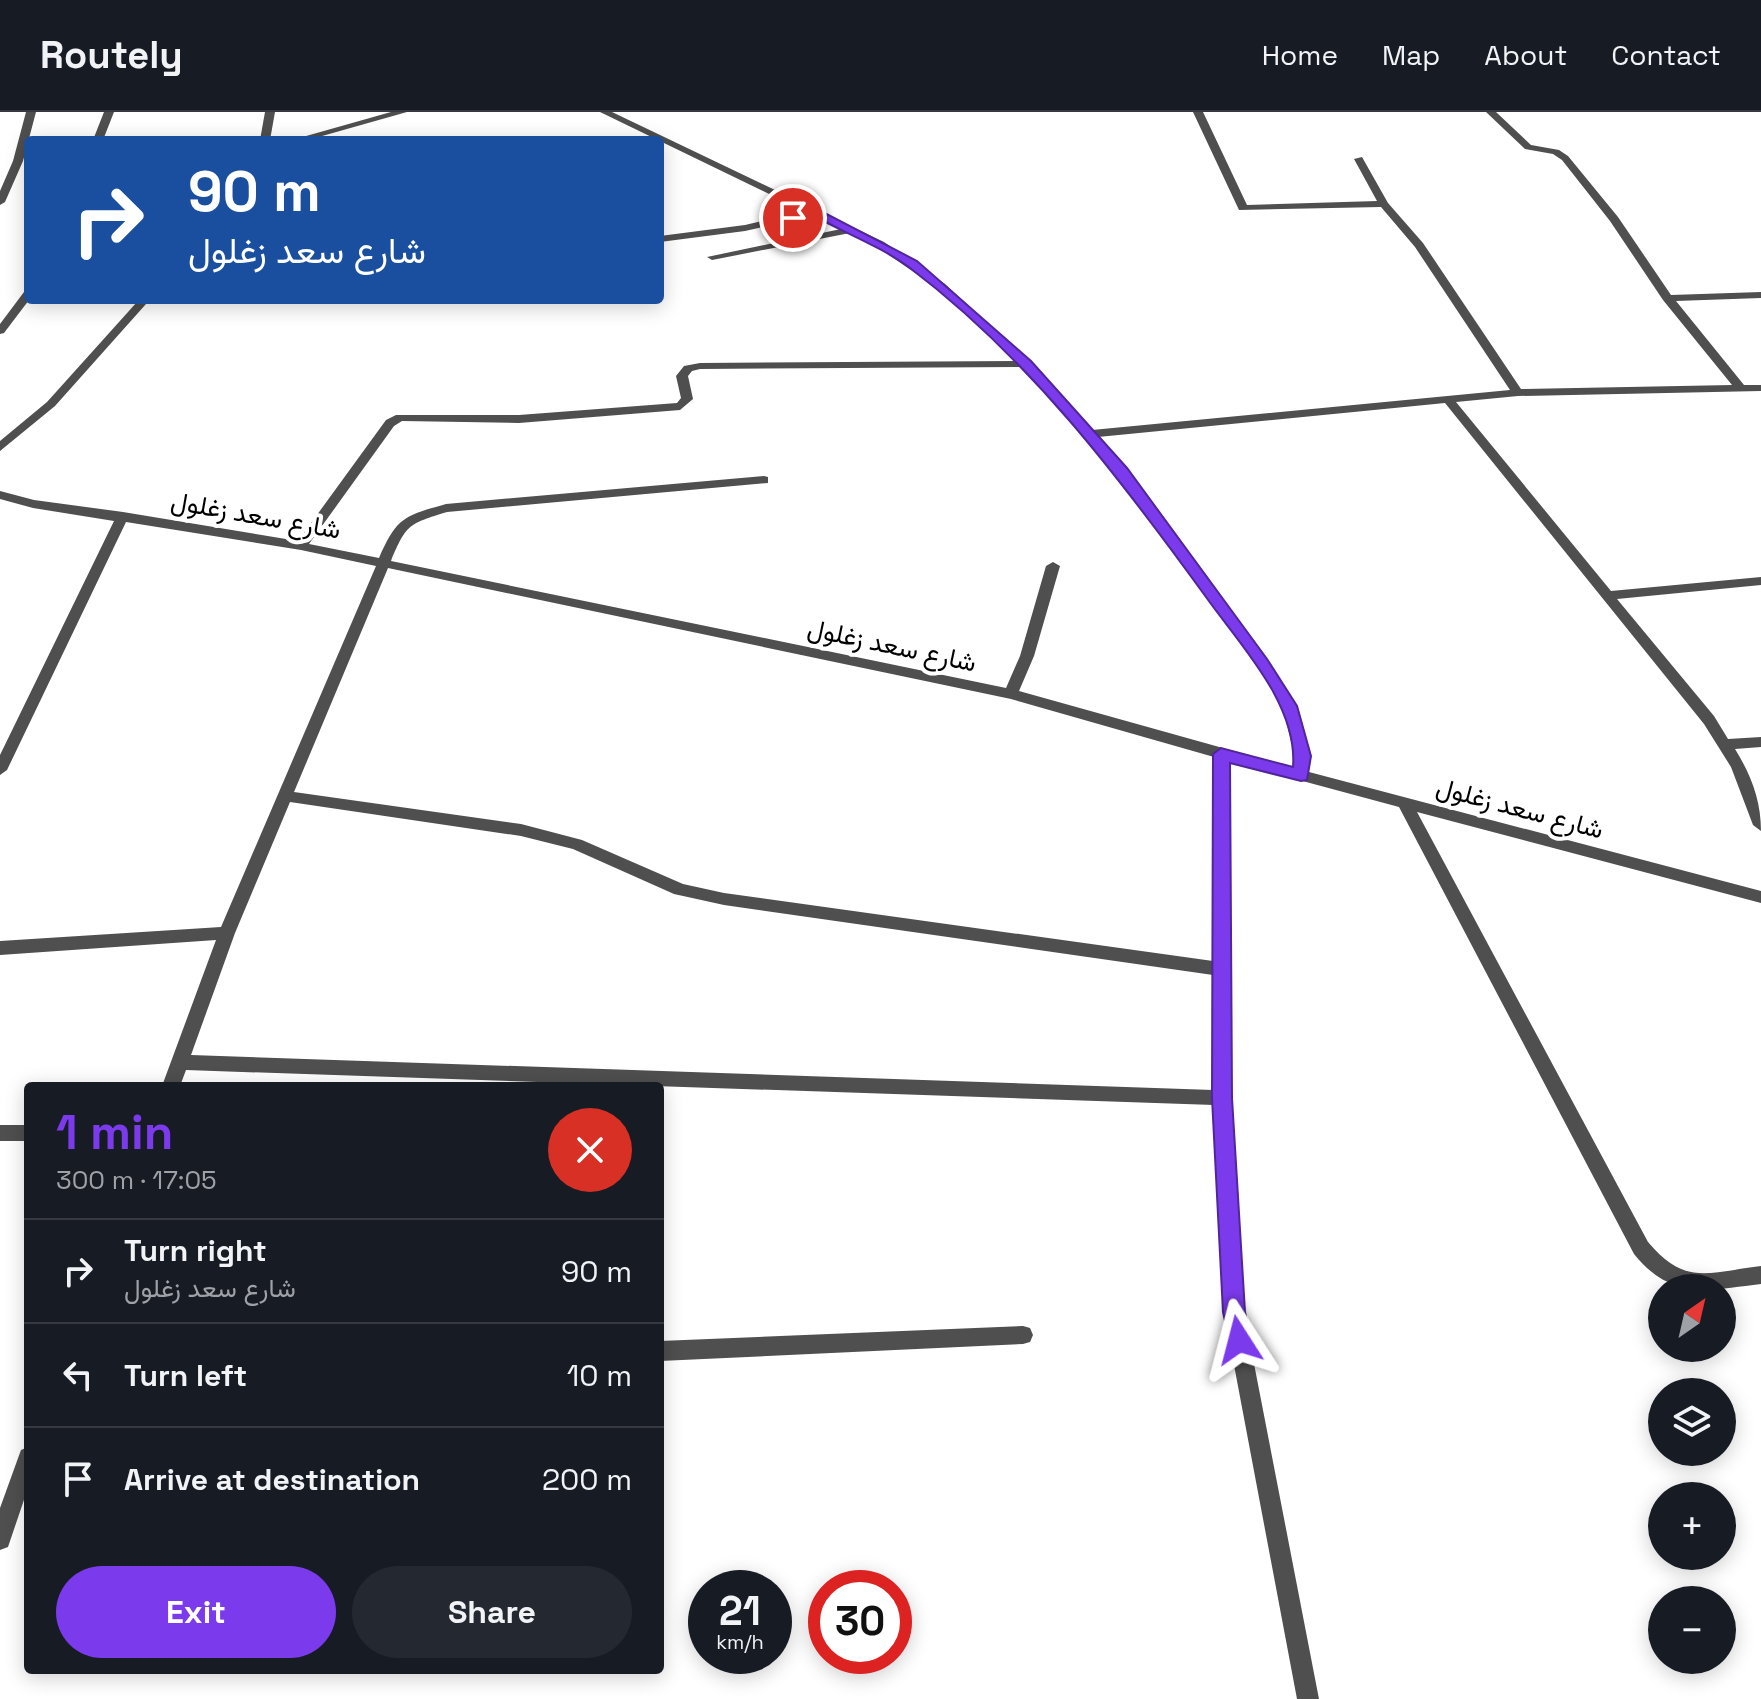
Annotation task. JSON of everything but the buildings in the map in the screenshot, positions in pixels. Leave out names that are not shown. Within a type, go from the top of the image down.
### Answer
[{"type":"street","points":[[25,136],[31,112]]},
{"type":"street","points":[[100,136],[109,112]]},
{"type":"street","points":[[266,136],[270,112]]},
{"type":"street","points":[[312,136],[402,112]]},
{"type":"street","points":[[605,112],[655,136]]},
{"type":"street","points":[[1198,112],[1243,208],[1384,204]]},
{"type":"street","points":[[1491,112],[1525,146],[1565,158],[1614,219],[1667,298],[1740,388]]},
{"type":"street","points":[[0,202],[24,138]]},
{"type":"street","points":[[664,140],[852,230],[913,264],[1026,364],[1122,471],[1262,663],[1289,706],[1302,756],[1301,775]]},
{"type":"street","points":[[1359,159],[1384,204],[1419,245],[1518,393]]},
{"type":"street","points":[[664,238],[745,228],[815,212]]},
{"type":"street","points":[[712,257],[852,230]]},
{"type":"street","points":[[1667,298],[1761,295]]},
{"type":"street","points":[[0,331],[24,299]]},
{"type":"street","points":[[0,447],[51,404],[141,304]]},
{"type":"street","points":[[301,546],[390,423],[400,417],[519,419],[680,406],[687,399],[682,376],[688,368],[700,366],[1026,364]]},
{"type":"street","points":[[1088,434],[1450,402],[1518,393],[1761,388]]},
{"type":"street","points":[[1450,402],[1709,720],[1738,766],[1761,825]]},
{"type":"street","points":[[172,1082],[227,933],[397,532],[409,520],[446,508],[764,480]]},
{"type":"street","name":"شارع سعد زغلول","points":[[0,495],[33,504],[301,546],[1011,694],[1221,754],[1761,897]]},
{"type":"street","points":[[0,770],[123,516]]},
{"type":"street","points":[[1011,694],[1027,656],[1053,566]]},
{"type":"street","points":[[1609,595],[1761,581]]},
{"type":"street","points":[[1724,744],[1761,742]]},
{"type":"street","points":[[1221,754],[1222,1098],[1234,1312],[1308,1699]]},
{"type":"street","points":[[283,796],[521,830],[577,844],[680,890],[724,899],[1220,969]]},
{"type":"street","points":[[1405,803],[1641,1248],[1657,1271],[1670,1279],[1686,1282],[1761,1275]]},
{"type":"street","points":[[0,948],[227,933]]},
{"type":"street","points":[[179,1062],[1222,1098]]},
{"type":"street","points":[[0,1133],[24,1133]]},
{"type":"street","points":[[664,1351],[1023,1335]]},
{"type":"street","points":[[0,1539],[6,1501],[24,1465]]},
{"type":"route","points":[[793,218],[815,212],[913,264],[1026,364],[1122,471],[1209,595],[1262,663],[1289,706],[1302,756],[1301,775],[1221,754],[1222,1098],[1234,1312],[1239,1340]]}]
